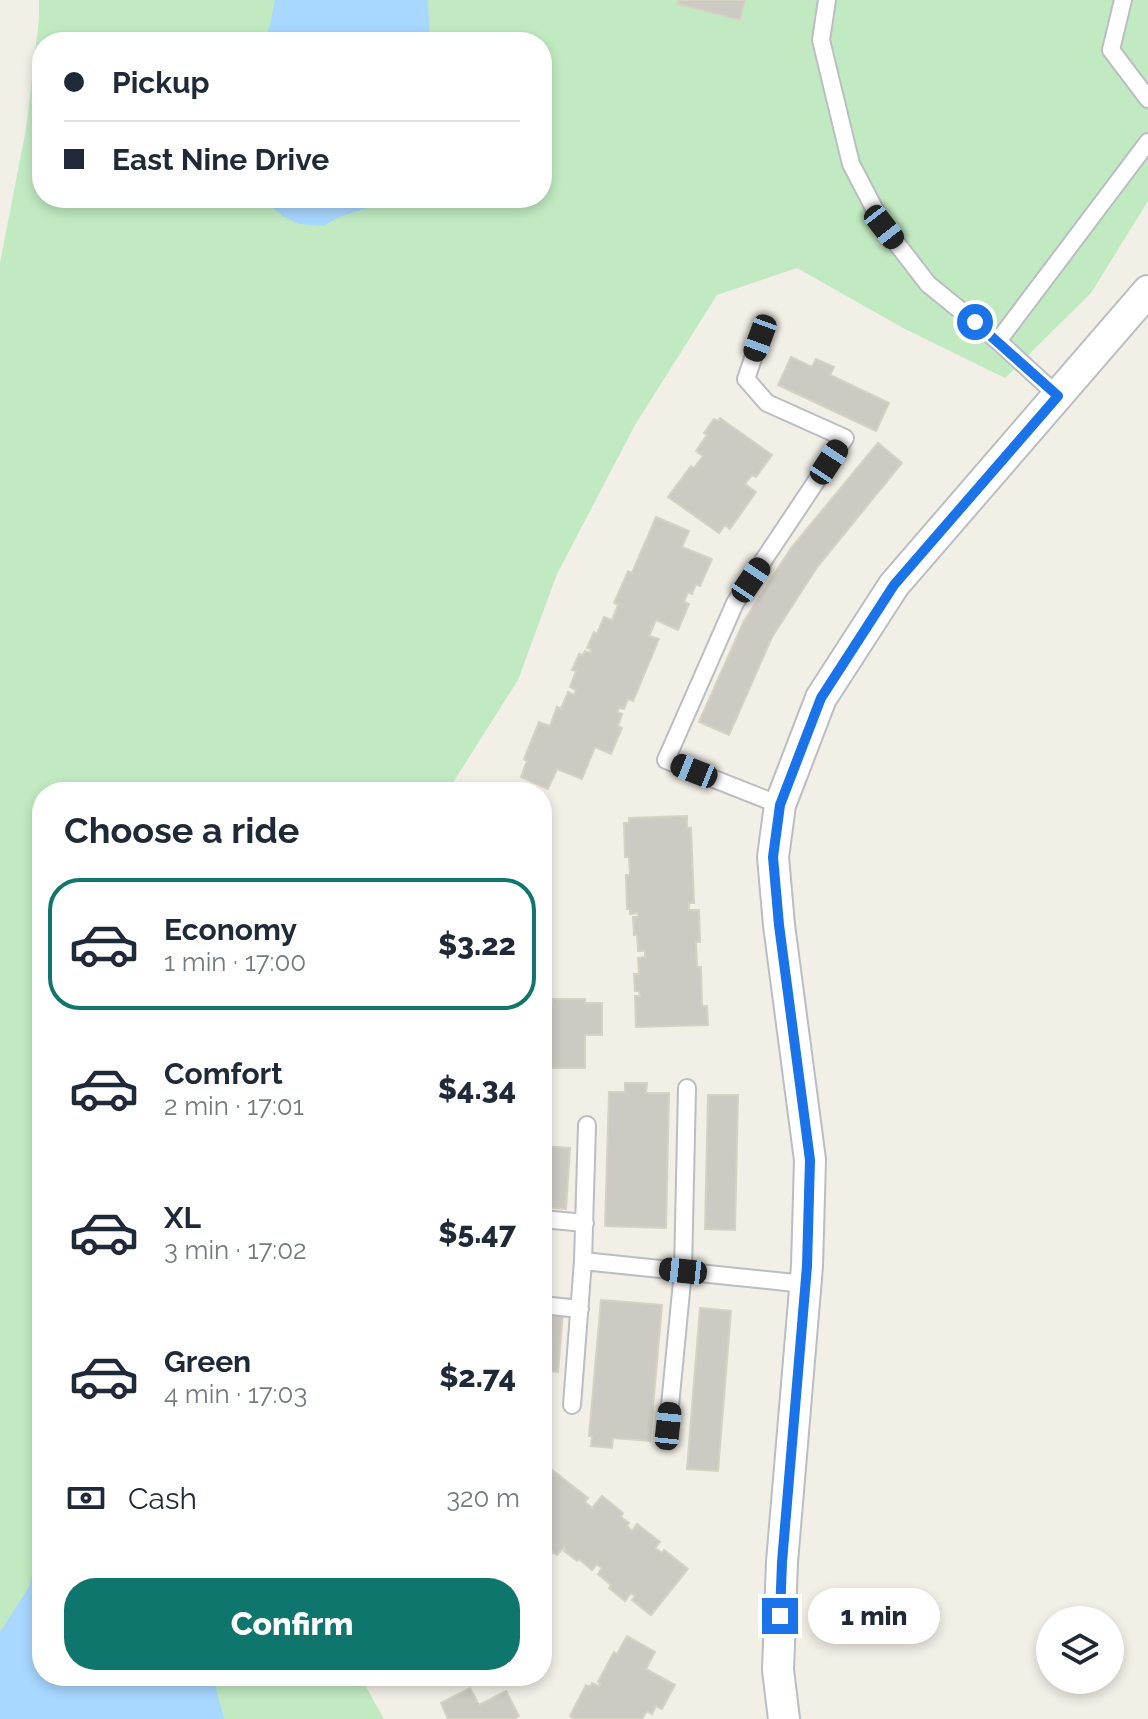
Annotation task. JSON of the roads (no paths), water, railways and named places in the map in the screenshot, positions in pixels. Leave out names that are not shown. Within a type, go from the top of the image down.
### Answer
[{"type":"street","points":[[784,1719],[778,1670],[782,1562],[805,1284],[810,1160],[773,857],[780,805],[821,698],[894,585],[1148,291]]},
{"type":"lane","points":[[827,0],[821,40],[851,164],[884,227],[928,284],[998,341],[1058,396]]},
{"type":"lane","points":[[1123,0],[1111,50],[1148,99]]},
{"type":"lane","points":[[998,341],[1148,142]]},
{"type":"lane","points":[[760,338],[746,379],[767,403],[845,438],[735,603],[666,760],[780,805]]},
{"type":"lane","points":[[668,1426],[683,1271],[687,1088]]},
{"type":"lane","points":[[572,1405],[583,1261],[587,1125]]},
{"type":"lane","points":[[552,1220],[585,1223]]},
{"type":"lane","points":[[583,1261],[805,1284]]},
{"type":"lane","points":[[552,1306],[580,1309]]},
{"type":"water","points":[[275,0],[428,0],[430,32],[268,32]]},
{"type":"water","points":[[273,208],[367,208],[323,226],[299,224]]},
{"type":"water","points":[[32,1575],[32,1686],[216,1686],[224,1719],[0,1719],[0,1632],[29,1587]]}]
